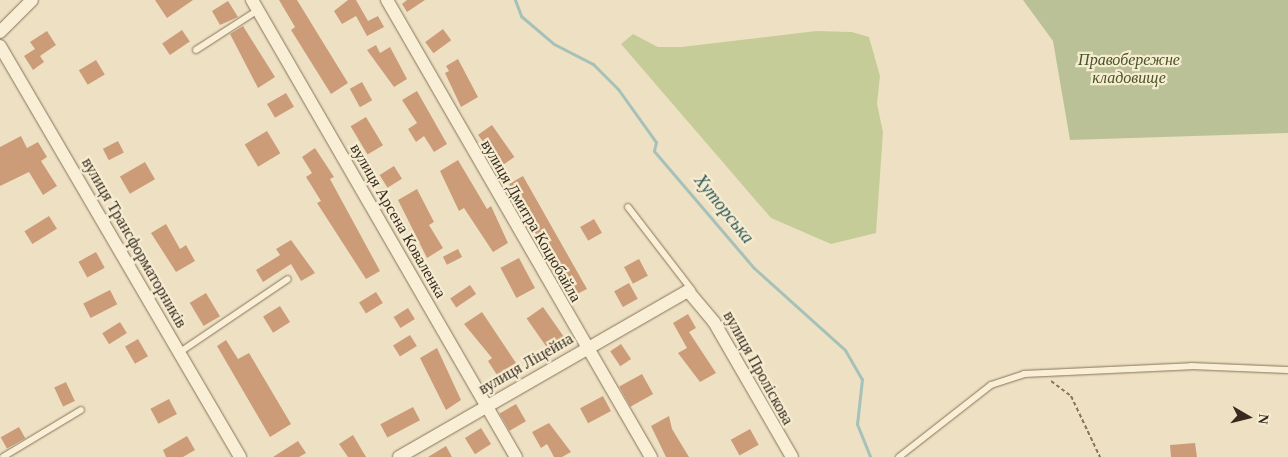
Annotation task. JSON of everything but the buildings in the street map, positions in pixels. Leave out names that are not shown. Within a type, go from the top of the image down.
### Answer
[{"type":"street","points":[[0,32],[32,0]]},
{"type":"street","name":"вулиця Дмитра Коцюбайла","points":[[387,0],[651,457]]},
{"type":"street","name":"вулиця Арсена Коваленка","points":[[255,5],[516,457]]},
{"type":"street","name":"вулиця Трансформаторників","points":[[0,46],[240,457]]},
{"type":"street","name":"вулиця Ліцейна","points":[[399,457],[669,299],[688,291],[694,293]]},
{"type":"street","name":"вулиця Проліскова","points":[[694,293],[792,457]]},
{"type":"lane","points":[[196,50],[255,5]]},
{"type":"lane","points":[[628,206],[694,293]]},
{"type":"lane","points":[[180,352],[288,279]]},
{"type":"lane","points":[[899,457],[991,385],[1040,372],[1191,366],[1287,370]]},
{"type":"lane","points":[[3,457],[81,410]]},
{"type":"path","points":[[1040,372],[1070,396],[1100,457]]},
{"type":"green space","name":"Правобережне кладовище","points":[[1023,0],[1288,0],[1288,133],[1070,140],[1053,41]]},
{"type":"green space","points":[[816,31],[852,32],[869,37],[880,76],[877,104],[883,132],[876,233],[831,244],[771,218],[621,44],[633,34],[658,47],[681,47]]},
{"type":"waterway","name":"Хуторська","points":[[515,0],[521,16],[554,44],[593,64],[618,89],[656,142],[654,151],[754,268],[845,350],[862,379],[857,424],[870,457]]}]
